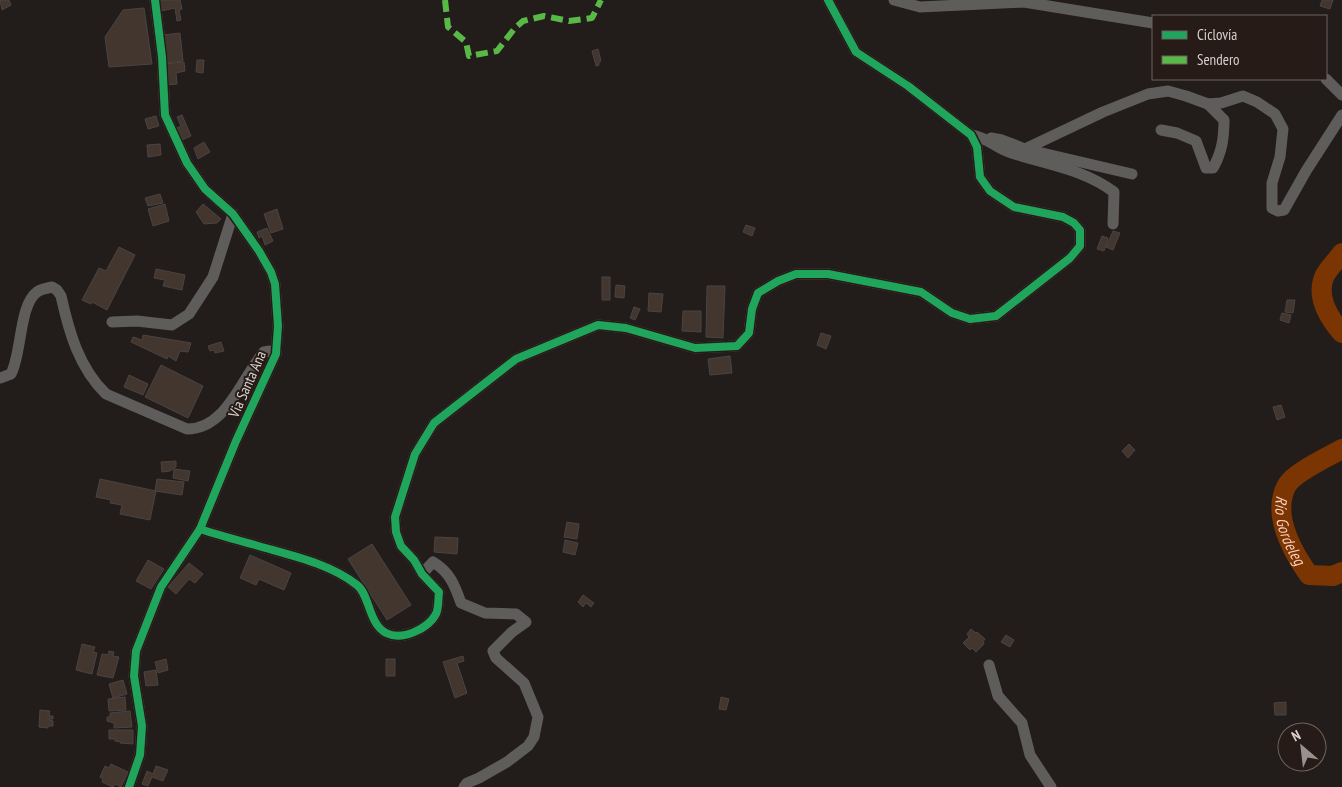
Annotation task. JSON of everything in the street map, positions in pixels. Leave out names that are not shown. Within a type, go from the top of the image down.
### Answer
[{"type":"street","name":"Via Santa Ana","points":[[129,787],[140,755],[142,726],[134,676],[136,651],[161,587],[200,529],[236,441],[276,354],[278,326],[275,284],[271,272],[233,214],[205,189],[187,162],[165,115],[162,57],[156,0]]},
{"type":"street","points":[[200,529],[287,554],[338,572],[359,587],[375,622],[386,633],[402,636],[428,624],[436,614],[438,592],[401,546],[396,532],[395,517],[415,454],[434,423],[516,359],[598,325],[626,328],[695,348],[737,346],[749,333],[752,309],[758,293],[778,281],[796,274],[828,274],[921,292],[952,313],[970,319],[996,316],[1070,258],[1080,246],[1080,230],[1074,222],[1063,217],[1014,207],[990,191],[980,177],[977,147],[971,135],[908,86],[856,52],[828,0]]},
{"type":"street","points":[[894,0],[920,7],[1024,2],[1152,23]]},
{"type":"street","points":[[1327,80],[1342,95]]},
{"type":"street","points":[[1024,149],[1103,112],[1148,94],[1168,91],[1208,104],[1221,103],[1243,96],[1275,114],[1283,129],[1280,157],[1272,183],[1272,208],[1278,211],[1284,210],[1306,171],[1342,115]]},
{"type":"street","points":[[1160,130],[1177,133],[1196,141],[1206,168],[1213,168],[1219,157],[1224,138],[1224,120],[1208,104]]},
{"type":"street","points":[[971,135],[1002,140],[1024,149],[1132,174]]},
{"type":"street","points":[[984,137],[1007,152],[1082,173],[1101,182],[1114,192],[1113,224]]},
{"type":"street","points":[[112,322],[136,321],[172,325],[189,314],[213,277],[233,214]]},
{"type":"street","points":[[0,378],[11,374],[16,364],[23,321],[30,300],[37,292],[52,287],[61,296],[74,345],[99,387],[106,394],[187,429],[196,429],[205,425],[225,410],[264,352],[276,354]]},
{"type":"street","points":[[422,574],[433,562],[442,568],[453,582],[461,603],[485,613],[516,614],[526,622],[512,632],[493,651],[496,658],[524,683],[538,718],[534,737],[528,746],[507,762],[479,778],[467,782],[464,787]]},
{"type":"street","points":[[988,665],[998,696],[1022,723],[1030,755],[1051,787]]},
{"type":"building","points":[[0,0],[9,0],[11,5],[2,10]]},
{"type":"building","points":[[159,0],[180,0],[182,9],[179,10],[181,20],[177,21],[175,8],[161,11]]},
{"type":"building","points":[[1322,0],[1333,0],[1330,9],[1320,6]]},
{"type":"building","points":[[144,8],[152,64],[109,67],[105,37],[123,10]]},
{"type":"building","points":[[180,33],[183,61],[166,63],[163,35]]},
{"type":"building","points":[[598,49],[601,61],[596,66],[592,51]]},
{"type":"building","points":[[197,60],[204,60],[203,73],[196,72]]},
{"type":"building","points":[[184,62],[185,71],[176,73],[177,84],[166,85],[164,64]]},
{"type":"building","points":[[182,115],[191,136],[182,140],[177,128],[181,126],[177,117]]},
{"type":"building","points":[[156,116],[159,126],[148,129],[145,119]]},
{"type":"building","points":[[204,142],[210,152],[198,159],[194,148]]},
{"type":"building","points":[[160,144],[161,155],[148,157],[147,145]]},
{"type":"building","points":[[160,194],[163,203],[148,206],[145,198]]},
{"type":"building","points":[[165,204],[169,221],[153,226],[148,209]]},
{"type":"building","points":[[203,204],[221,219],[217,223],[204,224],[196,212]]},
{"type":"building","points":[[277,209],[283,229],[271,233],[264,214]]},
{"type":"building","points":[[746,225],[755,228],[752,236],[743,232]]},
{"type":"building","points":[[267,228],[273,241],[265,245],[262,236],[259,238],[257,232]]},
{"type":"building","points":[[1113,231],[1120,233],[1113,250],[1106,247]]},
{"type":"building","points":[[1102,236],[1108,238],[1104,251],[1097,249]]},
{"type":"building","points":[[119,247],[135,255],[107,310],[92,302],[91,304],[82,300],[99,268],[106,271]]},
{"type":"building","points":[[156,269],[185,275],[182,290],[163,286],[165,280],[154,278]]},
{"type":"building","points":[[602,277],[610,277],[610,300],[602,300]]},
{"type":"building","points":[[616,285],[625,286],[624,298],[615,297]]},
{"type":"building","points":[[707,286],[725,286],[723,338],[706,337]]},
{"type":"building","points":[[649,293],[663,294],[661,312],[648,311]]},
{"type":"building","points":[[1287,300],[1295,300],[1293,313],[1285,312]]},
{"type":"building","points":[[634,307],[640,309],[635,320],[630,318]]},
{"type":"building","points":[[683,311],[701,311],[701,332],[682,331]]},
{"type":"building","points":[[1282,313],[1291,315],[1289,323],[1280,320]]},
{"type":"building","points":[[821,333],[831,336],[826,349],[817,345]]},
{"type":"building","points":[[143,335],[191,343],[188,352],[180,351],[176,361],[168,356],[167,359],[131,342],[133,337],[142,340]]},
{"type":"building","points":[[221,342],[224,351],[215,353],[214,350],[210,351],[208,346]]},
{"type":"building","points":[[730,356],[732,373],[710,375],[708,359]]},
{"type":"building","points":[[161,365],[203,386],[188,418],[145,397]]},
{"type":"building","points":[[129,375],[148,384],[143,395],[124,387]]},
{"type":"building","points":[[1281,405],[1285,417],[1277,420],[1273,407]]},
{"type":"building","points":[[1129,444],[1135,450],[1128,458],[1122,451]]},
{"type":"building","points":[[176,461],[176,467],[170,471],[162,472],[161,462]]},
{"type":"building","points":[[174,469],[190,471],[188,481],[173,478]]},
{"type":"building","points":[[100,479],[156,491],[150,520],[120,514],[122,505],[110,503],[111,500],[96,497]]},
{"type":"building","points":[[157,479],[184,482],[182,495],[155,491]]},
{"type":"building","points":[[567,522],[579,524],[577,539],[564,537]]},
{"type":"building","points":[[435,537],[458,538],[457,554],[434,552]]},
{"type":"building","points":[[565,540],[578,543],[575,555],[563,552]]},
{"type":"building","points":[[372,544],[411,605],[387,620],[348,559]]},
{"type":"building","points":[[250,555],[291,573],[284,590],[259,579],[256,585],[240,578]]},
{"type":"building","points":[[148,560],[164,569],[151,589],[136,581]]},
{"type":"building","points":[[189,563],[203,574],[195,583],[189,579],[176,594],[168,587]]},
{"type":"building","points":[[583,595],[594,603],[591,607],[586,603],[583,607],[578,602]]},
{"type":"building","points":[[971,629],[985,639],[984,644],[976,652],[972,648],[970,650],[963,643],[969,637],[967,634]]},
{"type":"building","points":[[1006,635],[1014,640],[1010,647],[1001,642]]},
{"type":"building","points":[[82,644],[95,647],[93,652],[97,653],[92,674],[76,670]]},
{"type":"building","points":[[109,651],[114,652],[113,656],[119,657],[113,678],[97,675],[102,654],[108,655]]},
{"type":"building","points":[[463,656],[464,661],[457,663],[467,693],[455,698],[443,662]]},
{"type":"building","points":[[166,659],[168,670],[158,673],[155,662]]},
{"type":"building","points":[[386,659],[395,659],[395,676],[386,676]]},
{"type":"building","points":[[156,670],[158,685],[146,686],[144,672]]},
{"type":"building","points":[[123,680],[127,694],[113,698],[109,684]]},
{"type":"building","points":[[125,697],[126,710],[109,711],[108,699]]},
{"type":"building","points":[[721,697],[729,699],[726,710],[719,709]]},
{"type":"building","points":[[1286,702],[1286,715],[1275,715],[1274,703]]},
{"type":"building","points":[[40,710],[50,711],[49,716],[53,716],[53,719],[49,720],[53,721],[53,726],[48,726],[48,728],[39,727]]},
{"type":"building","points":[[130,711],[132,727],[114,728],[114,723],[107,721],[110,713]]},
{"type":"building","points":[[109,730],[133,730],[133,744],[120,743],[115,741],[115,739],[109,739]]},
{"type":"building","points":[[111,764],[128,772],[121,787],[115,784],[113,787],[102,782],[103,779],[100,777],[105,766],[109,768]]},
{"type":"building","points":[[156,766],[168,770],[163,781],[152,777],[148,786],[142,784],[147,771],[153,774]]},
{"type":"waterway","name":"Río Gordeleg","points":[[1342,253],[1325,275],[1322,283],[1323,299],[1328,314],[1342,333]]},
{"type":"waterway","name":"Río Gordeleg","points":[[1342,449],[1304,470],[1291,480],[1283,496],[1281,508],[1282,520],[1290,544],[1309,575],[1333,576],[1342,572]]},
{"type":"marked path","points":[[445,0],[448,27],[466,42],[469,56],[497,51],[523,21],[544,16],[569,21],[592,18],[601,0]]},
{"type":"cycle path","points":[[129,787],[140,755],[142,726],[134,676],[136,651],[161,587],[200,529],[236,441],[276,354],[278,326],[275,284],[271,272],[233,214],[205,189],[187,163],[165,115],[162,57],[155,0]]},
{"type":"cycle path","points":[[200,529],[295,556],[334,571],[357,585],[364,595],[376,623],[386,633],[399,636],[414,632],[421,629],[436,614],[439,592],[422,574],[414,560],[401,546],[396,532],[395,517],[415,454],[434,423],[516,359],[598,325],[626,328],[695,348],[737,346],[749,333],[752,309],[758,293],[778,281],[796,274],[828,274],[921,292],[952,313],[970,319],[996,316],[1070,258],[1080,246],[1080,230],[1074,223],[1063,217],[1014,207],[990,191],[980,177],[977,147],[971,135],[908,86],[856,52],[828,0]]}]
